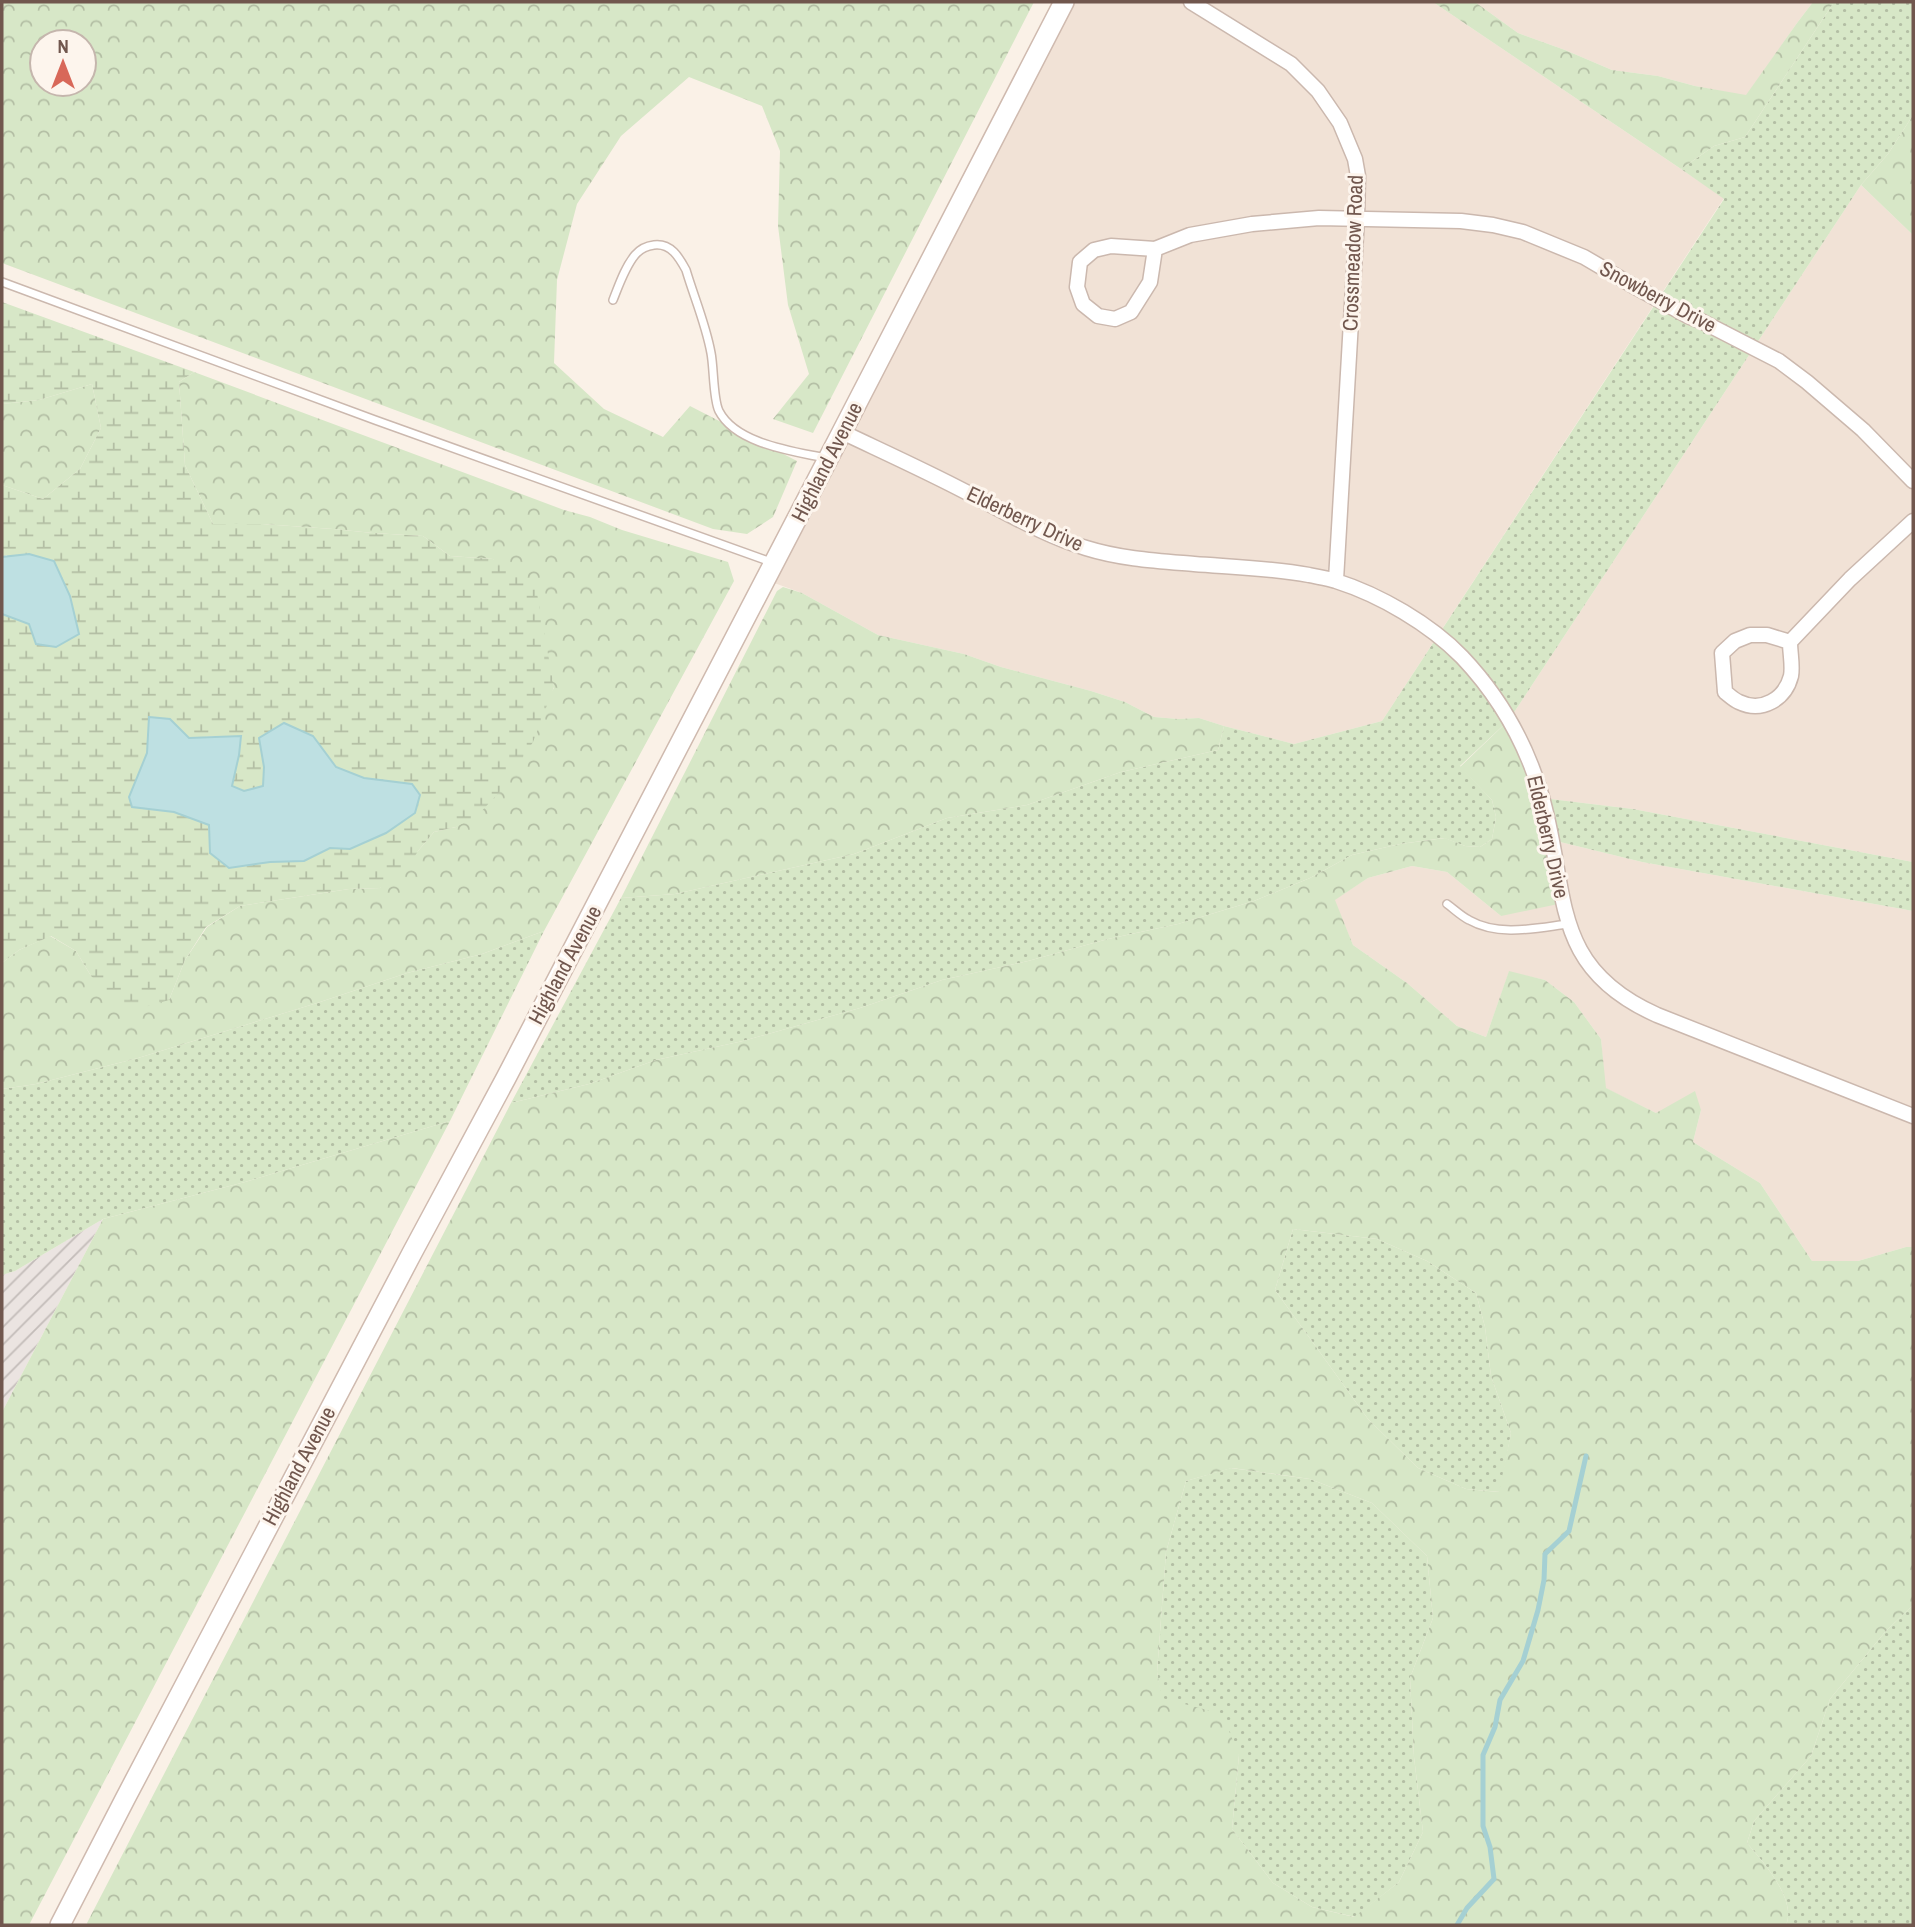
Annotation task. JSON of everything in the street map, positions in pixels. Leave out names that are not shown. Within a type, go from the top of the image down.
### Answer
[{"type":"street","name":"Highland Avenue","points":[[60,1925],[506,1078],[1064,2]]},
{"type":"street","name":"Crossmeadow Road","points":[[1191,2],[1292,64],[1318,91],[1340,123],[1354,159],[1358,176],[1357,218],[1336,580]]},
{"type":"street","name":"Snowberry Drive","points":[[1155,249],[1190,235],[1252,224],[1319,218],[1461,222],[1493,225],[1523,232],[1584,257],[1641,291],[1779,361],[1863,430],[1913,481]]},
{"type":"street","points":[[1111,246],[1155,249],[1150,282],[1131,312],[1115,318],[1098,316],[1083,304],[1077,287],[1080,262],[1094,250],[1111,246]]},
{"type":"street","name":"Elderberry Drive","points":[[842,432],[1056,538],[1088,549],[1120,556],[1283,570],[1336,580],[1387,603],[1434,632],[1462,657],[1487,686],[1509,720],[1536,777],[1552,840],[1568,924],[1585,961],[1598,977],[1634,1004],[1657,1015],[1913,1116]]},
{"type":"street","points":[[1790,642],[1767,635],[1750,635],[1735,641],[1722,653],[1725,692],[1740,703],[1756,706],[1772,703],[1785,691],[1792,674],[1790,642],[1850,579],[1913,521]]},
{"type":"lane","points":[[613,300],[634,256],[640,250],[655,245],[670,248],[685,270],[709,346],[720,412],[739,432],[750,438],[828,459]]},
{"type":"lane","points":[[2,282],[774,564]]},
{"type":"lane","points":[[1447,904],[1470,921],[1503,930],[1568,924]]},
{"type":"shaded area","points":[[1064,2],[1433,2],[1724,198],[1382,721],[1294,744],[1199,718],[1154,717],[1125,702],[1091,691],[1001,667],[964,654],[878,635],[802,593],[766,580]]},
{"type":"shaded area","points":[[1475,2],[1813,2],[1746,96],[1658,76],[1612,70],[1518,33]]},
{"type":"shaded area","points":[[1861,185],[1913,235],[1913,862],[1633,809],[1542,798],[1509,720]]},
{"type":"shaded area","points":[[1552,840],[1642,862],[1913,911],[1913,1247],[1858,1261],[1812,1261],[1760,1183],[1693,1142],[1701,1110],[1656,1113],[1605,1088],[1601,1039],[1574,1002],[1545,980],[1509,972],[1486,1037],[1457,1026],[1407,983],[1353,945],[1334,900],[1368,878],[1412,866],[1447,872],[1501,916]]},
{"type":"shaded area","points":[[103,1219],[2,1412],[2,1275],[15,1271]]},
{"type":"green space","points":[[2,2],[1034,2],[813,433],[773,419],[809,374],[788,305],[778,226],[780,151],[762,106],[689,77],[621,136],[577,204],[557,280],[554,363],[604,409],[663,437],[690,406],[797,461],[773,517],[747,534],[713,529],[2,263]]},
{"type":"green space","points":[[1433,2],[1475,2],[1518,33],[1612,70],[1658,76],[1746,95],[1813,2],[1834,2],[1745,137],[1714,146],[1681,169]]},
{"type":"green space","points":[[1834,2],[1913,2],[1913,115],[1888,154],[1861,185],[1509,720],[1460,766],[1492,800],[1496,817],[1492,839],[1480,847],[1465,846],[1444,838],[1352,855],[1310,878],[1254,901],[1178,924],[942,980],[860,1008],[743,1041],[656,1060],[589,1084],[511,1103],[621,898],[675,894],[854,854],[947,818],[1027,805],[1121,772],[1218,750],[1224,726],[1294,744],[1382,721],[1724,199],[1681,169],[1714,146],[1745,137]]},
{"type":"green space","points":[[1913,115],[1913,235],[1861,185],[1888,154]]},
{"type":"green space","points":[[2,302],[194,372],[179,382],[185,465],[213,524],[262,524],[423,536],[450,556],[493,559],[536,588],[554,687],[533,742],[504,787],[478,815],[456,827],[434,832],[418,851],[401,879],[380,888],[349,889],[240,906],[206,927],[185,960],[169,1000],[145,1007],[121,1004],[91,976],[76,951],[51,936],[19,950],[2,963],[2,614],[29,624],[7,555],[2,557],[2,485],[43,499],[80,469],[101,428],[92,384],[39,400],[2,404]],"holes":[[[149,718],[170,719],[189,738],[217,736],[239,755],[232,787],[244,791],[263,787],[264,767],[259,738],[313,736],[336,767],[364,778],[350,849],[331,848],[304,861],[270,862],[210,853],[209,825],[174,812],[132,807],[129,797],[147,753]]]},
{"type":"green space","points":[[194,372],[564,510],[728,562],[734,581],[544,931],[482,954],[407,973],[138,1058],[36,1084],[2,1089],[2,963],[19,950],[50,936],[76,951],[91,976],[169,1000],[185,960],[207,927],[240,906],[349,889],[380,888],[434,832],[456,827],[554,688],[544,640],[493,559],[450,556],[423,536],[262,524],[213,524],[185,465],[179,382]]},
{"type":"green space","points":[[92,384],[101,428],[80,469],[43,499],[2,485],[2,404],[39,400]]},
{"type":"green space","points":[[783,587],[802,593],[878,635],[964,654],[1001,667],[1091,691],[1125,702],[1154,717],[1199,718],[1224,726],[1218,750],[1121,772],[1027,805],[947,818],[854,854],[675,894],[621,898],[777,591]]},
{"type":"green space","points":[[1509,720],[1528,757],[1563,903],[1501,916],[1447,872],[1412,866],[1368,878],[1335,900],[1353,945],[1407,983],[1457,1026],[1486,1037],[1509,971],[1545,980],[1574,1002],[1601,1039],[1606,1088],[1656,1113],[1695,1091],[1701,1110],[1693,1142],[1760,1183],[1812,1261],[1858,1261],[1913,1247],[1913,1605],[1885,1632],[1830,1699],[1811,1756],[1754,1821],[1747,1843],[1777,1881],[1783,1893],[1787,1904],[1786,1925],[88,1925],[511,1103],[589,1084],[656,1060],[743,1041],[860,1008],[942,980],[1178,924],[1254,901],[1310,878],[1352,855],[1400,844],[1445,838],[1465,846],[1480,847],[1492,839],[1496,817],[1492,800],[1460,767]],"holes":[[[1293,1229],[1377,1239],[1427,1261],[1476,1293],[1485,1327],[1491,1376],[1511,1433],[1499,1492],[1466,1489],[1418,1468],[1368,1419],[1275,1290]],[[1232,1468],[1310,1479],[1372,1503],[1427,1556],[1433,1618],[1410,1678],[1414,1757],[1423,1832],[1399,1882],[1354,1917],[1312,1907],[1273,1883],[1232,1829],[1239,1755],[1222,1714],[1162,1698],[1157,1672],[1166,1552],[1186,1481]]]},
{"type":"green space","points":[[1542,798],[1633,809],[1913,862],[1913,911],[1642,862],[1552,840]]},
{"type":"green space","points":[[544,931],[450,1121],[245,1182],[103,1219],[15,1271],[2,1275],[2,1089],[36,1084],[138,1058],[407,973],[482,954]]},
{"type":"green space","points":[[450,1121],[29,1925],[2,1925],[2,1412],[103,1219],[245,1182]]},
{"type":"green space","points":[[1293,1229],[1377,1239],[1427,1261],[1476,1293],[1485,1327],[1491,1376],[1511,1433],[1500,1492],[1466,1489],[1418,1468],[1368,1419],[1275,1290]]},
{"type":"green space","points":[[1231,1468],[1310,1479],[1372,1503],[1427,1556],[1433,1618],[1410,1678],[1414,1757],[1423,1832],[1399,1882],[1355,1917],[1312,1907],[1273,1883],[1232,1829],[1239,1755],[1161,1698],[1157,1672],[1166,1552],[1186,1481]]},
{"type":"green space","points":[[1913,1605],[1913,1925],[1786,1925],[1787,1904],[1783,1893],[1777,1881],[1747,1843],[1754,1821],[1811,1756],[1830,1699],[1885,1632]]},
{"type":"water","points":[[29,554],[54,561],[70,596],[79,634],[56,647],[36,644],[29,624],[2,614],[2,557]]},
{"type":"water","points":[[149,717],[170,719],[189,738],[241,736],[232,786],[244,791],[263,786],[264,767],[259,738],[284,723],[313,736],[336,767],[364,778],[412,784],[420,795],[415,813],[386,833],[350,849],[330,848],[304,861],[270,862],[229,868],[210,853],[209,825],[174,812],[132,807],[129,797],[147,753]]},
{"type":"waterway","points":[[1457,1925],[1467,1908],[1494,1879],[1490,1847],[1483,1826],[1483,1755],[1495,1727],[1500,1700],[1523,1661],[1538,1610],[1544,1580],[1545,1554],[1569,1531],[1586,1456]]}]
